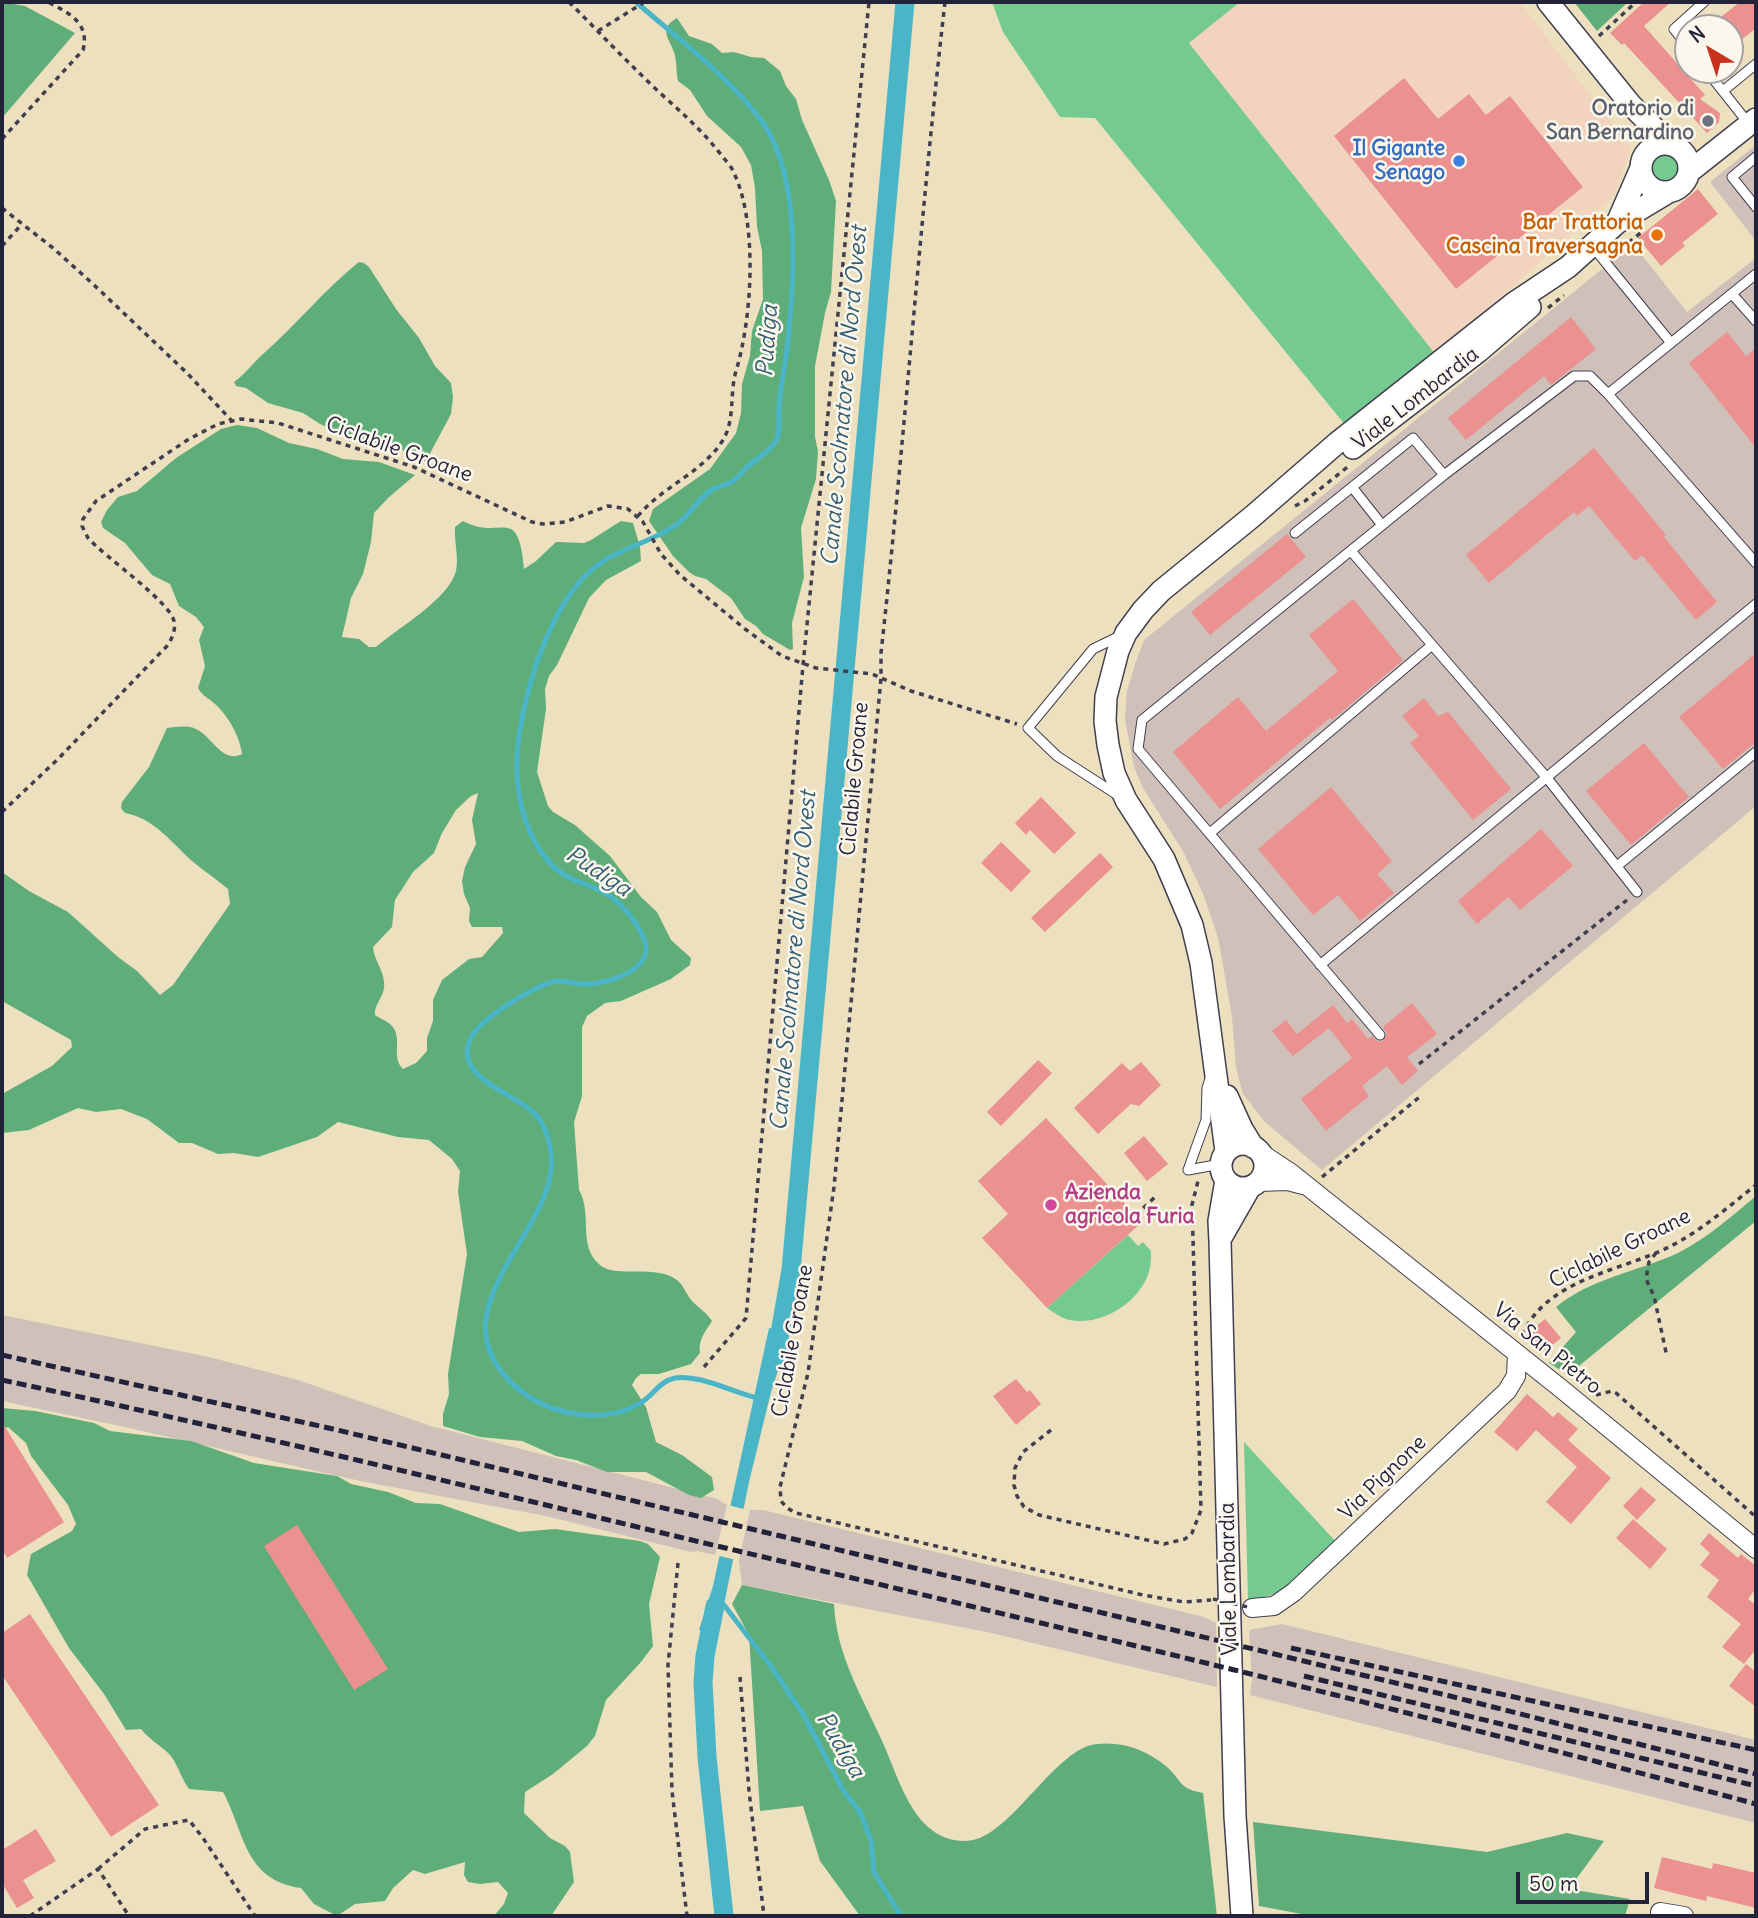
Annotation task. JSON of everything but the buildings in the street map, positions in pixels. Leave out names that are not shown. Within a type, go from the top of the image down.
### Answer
[{"type":"street","points":[[1548,2],[1587,47],[1631,105],[1687,157],[1689,172]]},
{"type":"street","points":[[1631,105],[1647,184],[1652,189],[1667,192],[1681,187],[1689,172],[1753,121]]},
{"type":"street","points":[[1642,164],[1654,147],[1728,140]]},
{"type":"street","name":"Viale Lombardia","points":[[1617,223],[1642,164]]},
{"type":"street","name":"Viale Lombardia","points":[[1242,1916],[1235,1816],[1219,1222],[1224,1165],[1217,1070],[1201,963],[1192,925],[1164,859],[1126,800],[1114,773],[1105,721],[1111,672],[1126,633],[1161,591],[1254,516],[1337,443],[1514,303],[1568,267],[1617,223],[1667,192]]},
{"type":"street","name":"Viale Lombardia","points":[[1217,1070],[1242,1129],[1257,1150]]},
{"type":"street","points":[[1220,1241],[1254,1185],[1265,1169],[1257,1150],[1240,1144],[1224,1165],[1234,1186],[1241,1189],[1254,1185],[1288,1181],[1314,1183]]},
{"type":"street","name":"Via San Pietro","points":[[1257,1150],[1314,1183],[1517,1354],[1756,1549]]},
{"type":"street","name":"Via Pignone","points":[[1252,1608],[1274,1606],[1294,1592],[1507,1391],[1516,1376],[1517,1354]]},
{"type":"street","points":[[1660,1912],[1684,1916]]},
{"type":"lane","points":[[1691,14],[1704,2]]},
{"type":"lane","points":[[1723,91],[1756,64]]},
{"type":"lane","points":[[1717,84],[1753,121]]},
{"type":"lane","points":[[1756,157],[1732,177],[1756,207]]},
{"type":"lane","points":[[1593,247],[1671,343]]},
{"type":"lane","points":[[1608,394],[1732,293],[1755,278]]},
{"type":"lane","points":[[1732,293],[1756,321]]},
{"type":"lane","points":[[1380,1035],[1139,749],[1142,720],[1444,475],[1574,376],[1590,376],[1608,394],[1756,563]]},
{"type":"lane","points":[[1295,533],[1413,438],[1444,475]]},
{"type":"lane","points":[[1352,487],[1382,525]]},
{"type":"lane","points":[[1351,551],[1547,778],[1637,892]]},
{"type":"lane","points":[[1320,965],[1756,604]]},
{"type":"lane","points":[[1126,633],[1093,649],[1028,728],[1057,756],[1126,800]]},
{"type":"lane","points":[[1210,833],[1432,645]]},
{"type":"lane","points":[[1617,866],[1756,752]]},
{"type":"lane","points":[[1217,1070],[1207,1088],[1206,1120],[1188,1170],[1224,1165]]},
{"type":"path","points":[[2,139],[83,50],[84,33],[78,20],[48,2]]},
{"type":"path","points":[[569,2],[702,131],[734,172],[745,209],[750,258],[744,345],[734,378],[731,422],[722,443],[702,464],[650,502],[638,516]]},
{"type":"path","points":[[704,1367],[746,1318],[803,665],[869,2]]},
{"type":"path","points":[[945,2],[904,404],[899,492],[881,653],[881,678],[911,691],[1028,728]]},
{"type":"path","points":[[1587,47],[1636,2]]},
{"type":"path","points":[[598,32],[643,3]]},
{"type":"path","points":[[2,208],[93,284],[187,373],[231,421]]},
{"type":"path","points":[[2,246],[22,224]]},
{"type":"path","name":"Ciclabile Groane","points":[[2,812],[84,733],[167,646],[174,633],[174,619],[163,605],[108,559],[88,538],[82,526],[85,513],[111,490],[206,429],[231,421],[250,419],[278,423],[414,467],[532,522],[565,522],[601,508],[615,506],[628,509],[638,516],[654,545],[680,575],[782,656],[816,668],[872,674],[881,678],[834,1187],[808,1373],[784,1465],[780,1487],[781,1501],[796,1513],[1143,1595],[1184,1602],[1213,1600],[1252,1608]]},
{"type":"path","points":[[1419,1065],[1637,892]]},
{"type":"path","points":[[1314,1183],[1422,1095]]},
{"type":"path","points":[[1051,1430],[1023,1452],[1016,1468],[1014,1485],[1024,1507],[1039,1515],[1164,1544],[1185,1539],[1192,1533],[1201,1510],[1192,1205],[1199,1175],[1224,1165]]},
{"type":"path","name":"Ciclabile Groane","points":[[1517,1354],[1528,1322],[1562,1291],[1600,1272],[1658,1252],[1685,1238],[1756,1185]]},
{"type":"path","points":[[1136,1215],[1155,1198]]},
{"type":"path","points":[[1658,1252],[1649,1262],[1646,1279],[1654,1296],[1667,1357]]},
{"type":"path","points":[[1576,1401],[1612,1391],[1616,1393],[1756,1517]]},
{"type":"path","points":[[678,1563],[668,1665],[672,1791],[687,1916]]},
{"type":"path","points":[[740,1678],[749,1791],[764,1916]]},
{"type":"path","points":[[30,1916],[98,1870],[145,1829],[189,1820],[255,1916]]},
{"type":"path","points":[[98,1870],[130,1916]]},
{"type":"shaded area","points":[[1240,2],[1520,2],[1631,149],[1614,196],[1435,356],[1189,42]]},
{"type":"shaded area","points":[[1756,145],[1756,241],[1710,182]]},
{"type":"shaded area","points":[[1633,244],[1687,312],[1756,258],[1756,806],[1322,1170],[1265,1122],[1243,1094],[1236,1068],[1232,1017],[1218,937],[1203,894],[1184,853],[1143,788],[1134,767],[1125,719],[1127,691],[1136,661],[1144,640]]},
{"type":"shaded area","points":[[2,1315],[209,1357],[298,1380],[431,1426],[717,1499],[727,1505],[715,1555],[691,1552],[546,1516],[360,1481],[2,1401]]},
{"type":"shaded area","points":[[750,1510],[763,1510],[1204,1617],[1216,1623],[1217,1687],[987,1632],[742,1585],[739,1560]]},
{"type":"shaded area","points":[[1282,1624],[1756,1740],[1756,1823],[1250,1695],[1252,1680],[1249,1630]]},
{"type":"green space","points":[[2,2],[25,6],[75,33],[2,118]]},
{"type":"green space","points":[[992,2],[1240,2],[1189,43],[1436,355],[1346,426],[1095,118],[1060,117],[1003,32]]},
{"type":"green space","points":[[1574,2],[1624,2],[1626,4],[1597,31]]},
{"type":"green space","points":[[677,18],[689,36],[712,44],[722,53],[734,52],[764,58],[780,71],[786,86],[796,99],[836,201],[831,292],[815,366],[815,437],[818,451],[816,479],[801,528],[804,577],[792,623],[793,649],[790,650],[763,634],[745,619],[731,598],[706,579],[689,572],[673,556],[649,521],[653,509],[710,469],[736,433],[752,331],[763,299],[762,251],[751,165],[741,147],[707,116],[690,90],[678,81],[675,55],[666,34],[668,26]]},
{"type":"green space","points":[[1666,154],[1676,158],[1680,168],[1676,178],[1666,182],[1656,178],[1652,168],[1656,158]]},
{"type":"green space","points":[[359,262],[369,267],[396,309],[419,338],[435,366],[451,383],[451,414],[426,461],[417,459],[394,445],[349,437],[303,413],[268,403],[246,388],[236,386],[234,382]]},
{"type":"green space","points":[[237,425],[257,428],[289,443],[317,449],[343,459],[379,462],[415,475],[374,513],[371,542],[363,574],[351,598],[342,637],[359,639],[369,647],[376,647],[444,592],[456,571],[455,527],[463,521],[476,526],[512,530],[521,549],[524,569],[556,542],[584,543],[621,521],[633,523],[641,561],[606,580],[589,598],[549,676],[545,689],[546,709],[537,772],[548,806],[575,825],[610,856],[641,897],[657,912],[671,940],[691,958],[690,965],[671,979],[621,1001],[605,1003],[587,1016],[582,1027],[582,1096],[574,1122],[579,1190],[585,1209],[589,1249],[593,1257],[607,1269],[670,1276],[680,1283],[691,1300],[712,1321],[701,1340],[700,1353],[691,1364],[659,1374],[641,1374],[632,1385],[646,1407],[656,1442],[682,1455],[712,1477],[714,1490],[701,1498],[689,1495],[646,1472],[607,1472],[576,1460],[556,1456],[522,1441],[480,1437],[443,1426],[443,1414],[449,1394],[448,1374],[467,1254],[458,1192],[460,1171],[452,1159],[429,1140],[398,1137],[338,1122],[317,1137],[258,1157],[234,1153],[218,1154],[192,1143],[179,1143],[147,1119],[121,1109],[96,1112],[78,1108],[29,1130],[2,1133],[2,1094],[52,1066],[72,1047],[71,1040],[2,1001],[2,872],[29,891],[68,912],[137,971],[160,995],[173,985],[230,904],[228,889],[154,826],[125,813],[121,808],[122,802],[149,767],[167,728],[193,728],[202,732],[223,752],[235,756],[242,754],[239,740],[229,720],[198,688],[205,666],[199,640],[204,627],[196,617],[179,606],[170,584],[152,575],[125,543],[103,528],[101,522],[118,497],[137,491],[176,458],[221,429]],"holes":[[[478,793],[472,820],[476,844],[465,867],[462,881],[470,908],[469,921],[472,927],[502,927],[503,933],[482,957],[469,959],[442,980],[433,1000],[433,1021],[427,1038],[427,1051],[416,1063],[403,1069],[397,1058],[395,1030],[375,1015],[384,987],[373,947],[392,927],[395,900],[413,872],[434,853],[456,810]]]},
{"type":"green space","points":[[1756,1196],[1756,1221],[1574,1370],[1560,1370],[1549,1363],[1576,1332],[1556,1307],[1584,1289],[1689,1247]]},
{"type":"green space","points":[[1128,1235],[1138,1246],[1143,1242],[1151,1251],[1146,1279],[1129,1301],[1118,1310],[1092,1320],[1064,1318],[1047,1308]]},
{"type":"green space","points":[[2,1408],[35,1411],[94,1423],[110,1431],[191,1441],[254,1463],[337,1476],[351,1484],[388,1492],[416,1503],[440,1504],[519,1532],[555,1529],[648,1544],[660,1557],[649,1604],[653,1646],[606,1700],[595,1736],[587,1746],[553,1774],[525,1792],[524,1813],[550,1838],[570,1852],[574,1882],[551,1916],[494,1916],[504,1904],[508,1893],[498,1882],[468,1882],[464,1875],[465,1862],[425,1874],[413,1870],[393,1888],[385,1901],[355,1904],[337,1916],[314,1904],[301,1888],[282,1883],[257,1865],[242,1838],[223,1792],[189,1789],[167,1752],[141,1729],[126,1730],[104,1694],[69,1648],[27,1575],[31,1554],[72,1531],[76,1524],[68,1505],[31,1456],[26,1443],[8,1427],[2,1430]]},
{"type":"green space","points":[[1244,1442],[1337,1543],[1286,1588],[1261,1598],[1248,1599]]},
{"type":"green space","points":[[742,1585],[834,1604],[845,1659],[904,1793],[921,1820],[944,1837],[966,1841],[988,1834],[1004,1822],[1066,1759],[1082,1749],[1097,1744],[1116,1744],[1142,1751],[1158,1760],[1184,1786],[1203,1793],[1217,1916],[860,1916],[820,1861],[803,1806],[760,1811],[749,1635],[732,1604]]},
{"type":"green space","points":[[1253,1822],[1487,1852],[1567,1833],[1604,1841],[1569,1889],[1630,1899],[1625,1916],[1312,1916],[1259,1906]]},
{"type":"water","points":[[769,1328],[790,1334],[771,1392],[749,1482],[718,1634],[699,1630],[713,1586]]},
{"type":"pier","points":[[728,1505],[747,1510],[736,1560],[716,1555]]},
{"type":"waterway","name":"Pudiga","points":[[636,2],[703,60],[750,107],[763,123],[776,147],[785,174],[790,205],[793,269],[786,357],[779,402],[779,432],[776,441],[765,453],[732,482],[708,492],[676,525],[602,562],[585,576],[557,616],[536,665],[523,714],[517,752],[518,786],[525,819],[540,849],[556,869],[609,895],[624,908],[641,932],[646,950],[640,964],[612,980],[585,984],[559,981],[538,987],[499,1011],[472,1036],[467,1051],[469,1063],[488,1083],[536,1115],[546,1133],[551,1153],[549,1182],[538,1211],[504,1269],[491,1299],[485,1328],[492,1358],[516,1387],[544,1405],[560,1410],[577,1414],[611,1414],[642,1402],[665,1382],[684,1377],[754,1397]]},
{"type":"waterway","name":"Canale Scolmatore di Nord Ovest","points":[[776,1356],[791,1270],[905,2]]},
{"type":"waterway","name":"Pudiga","points":[[724,1605],[773,1669],[803,1714],[843,1790],[860,1812],[871,1840],[874,1872],[901,1916]]},
{"type":"waterway","name":"Canale Scolmatore di Nord Ovest","points":[[715,1606],[703,1682],[707,1757],[724,1916]]},
{"type":"railway","points":[[2,1355],[333,1429],[1450,1696],[1756,1774]]},
{"type":"railway","points":[[2,1380],[181,1419],[1108,1639],[1368,1703],[1756,1804]]},
{"type":"railway","points":[[1291,1648],[1756,1750]]},
{"type":"railway","points":[[1304,1676],[1756,1786]]},
{"type":"place","name":"Oratorio di San Bernardino","points":[[1708,121]]},
{"type":"place","name":"Il Gigante Senago","points":[[1459,161]]},
{"type":"place","name":"Bar Trattoria Cascina Traversagna","points":[[1657,235]]},
{"type":"place","name":"Azienda agricola Furia","points":[[1051,1205]]}]
